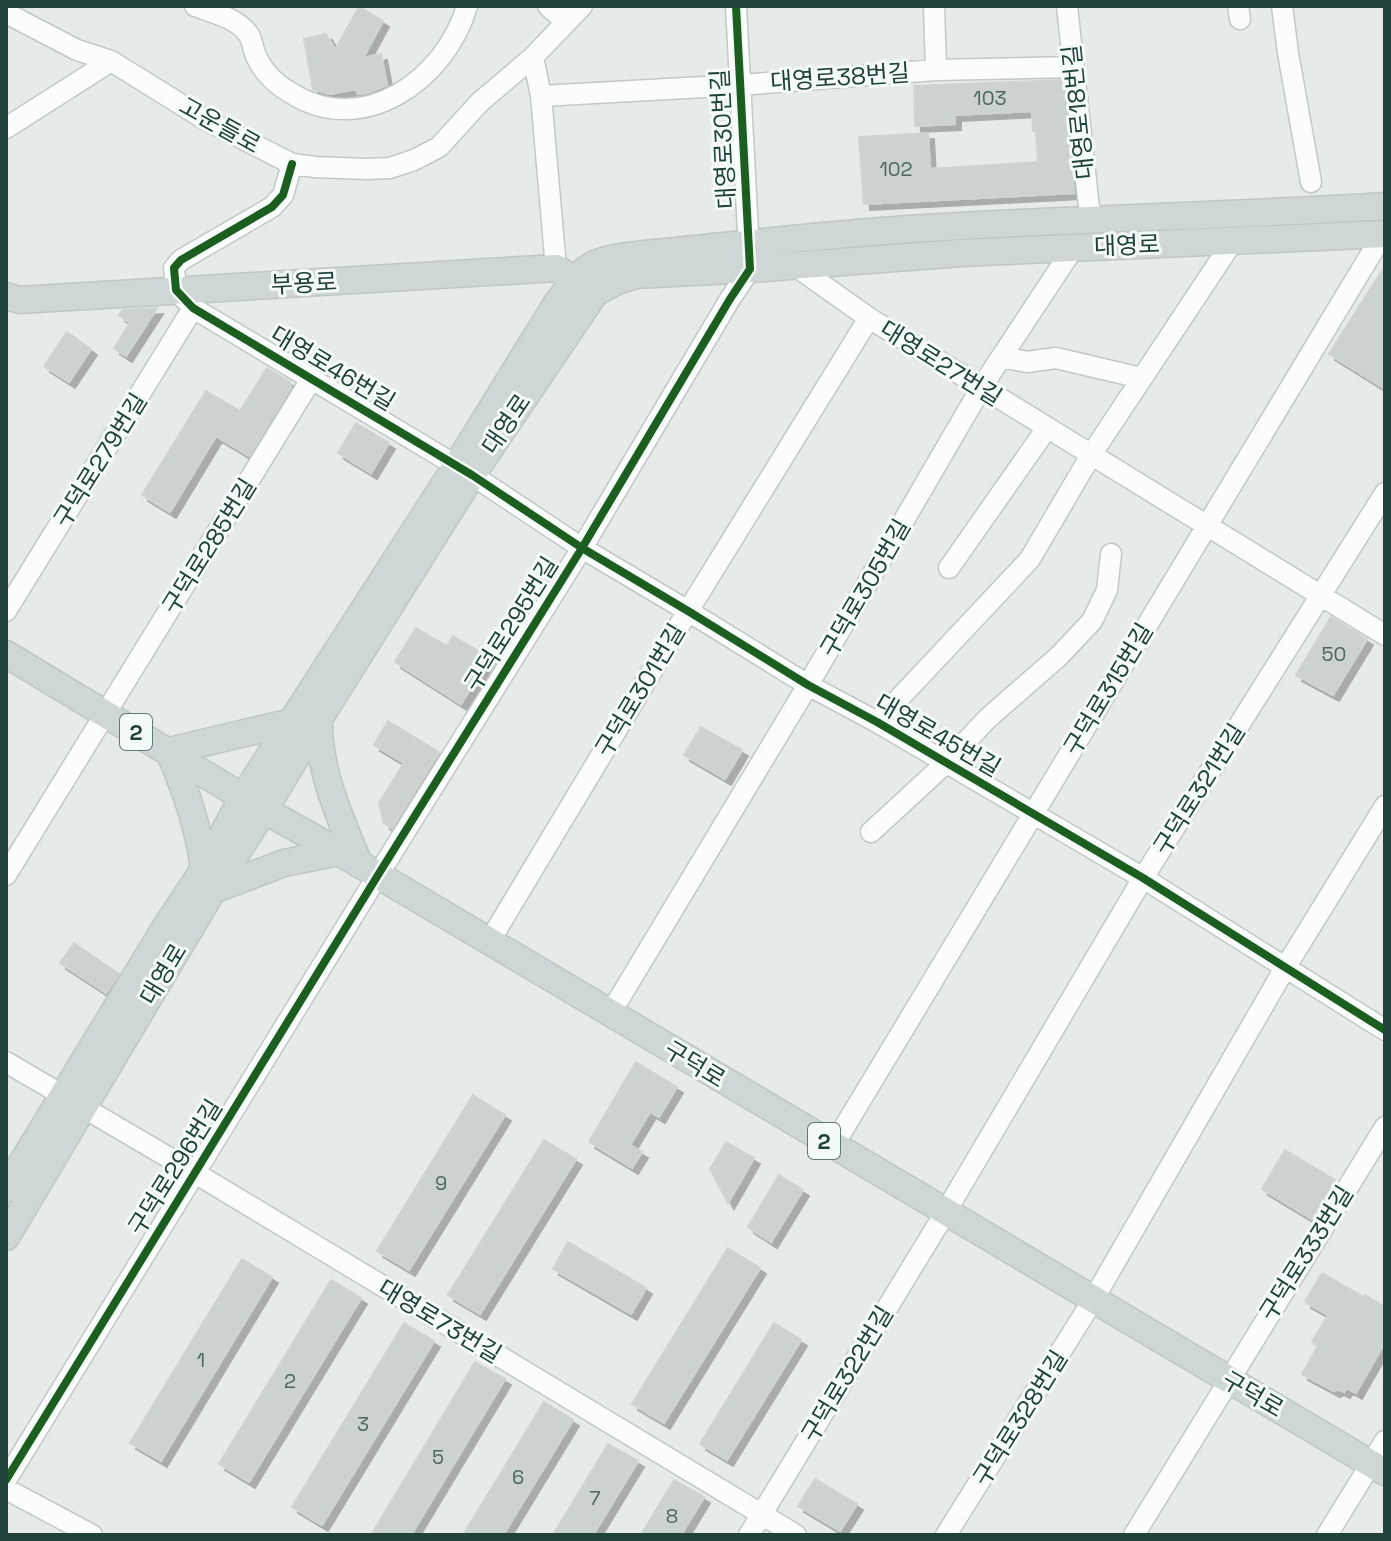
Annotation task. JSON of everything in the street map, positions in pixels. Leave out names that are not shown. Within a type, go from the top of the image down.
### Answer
[{"type":"main road","name":"대영로","points":[[254,803],[319,719],[576,281],[591,265],[616,257],[750,256],[943,227],[1385,206]]},
{"type":"main road","name":"대영로","points":[[750,256],[794,265],[1074,247],[1384,234]]},
{"type":"main road","name":"부용로","points":[[6,296],[19,300],[185,299],[576,281]]},
{"type":"main road","name":"대영로","points":[[6,1237],[73,1102],[254,803],[291,722],[464,470]]},
{"type":"main road","name":"구덕로","points":[[6,654],[1378,1468]]},
{"type":"main road","points":[[291,722],[169,751],[190,803],[208,880],[284,863],[359,864],[322,764],[319,719]]},
{"type":"main road","name":"대영로","points":[[6,1189],[73,1102]]},
{"type":"street","points":[[195,6],[232,20],[248,34],[256,58],[271,79],[319,107],[340,111],[396,97],[422,78],[463,23],[467,6]]},
{"type":"street","points":[[548,6],[566,22]]},
{"type":"street","name":"고운들로","points":[[6,13],[77,50],[111,61],[206,120],[292,164],[367,169],[390,168],[439,147],[480,102],[533,57],[582,6]]},
{"type":"street","name":"대영로30번길","points":[[736,6],[750,256]]},
{"type":"street","points":[[934,6],[936,70]]},
{"type":"street","name":"대영로18번길","points":[[1067,6],[1091,218]]},
{"type":"street","points":[[1282,6],[1311,182]]},
{"type":"street","points":[[533,57],[576,281]]},
{"type":"street","points":[[6,128],[111,61]]},
{"type":"street","name":"대영로38번길","points":[[541,96],[936,70],[1073,67]]},
{"type":"street","name":"구덕로279번길","points":[[6,611],[185,299],[174,268],[181,260],[272,207],[283,195],[292,164]]},
{"type":"street","name":"구덕로315번길","points":[[833,1146],[1384,234]]},
{"type":"street","points":[[877,722],[1030,559],[1091,455],[1233,241]]},
{"type":"street","name":"구덕로305번길","points":[[610,1014],[808,685],[981,388],[1074,247]]},
{"type":"street","name":"구덕로295번길","points":[[359,864],[582,548],[730,299],[750,256]]},
{"type":"street","name":"대영로27번길","points":[[794,265],[869,318],[1385,635]]},
{"type":"street","name":"대영로46번길","points":[[185,299],[464,470]]},
{"type":"street","name":"구덕로301번길","points":[[489,942],[869,318]]},
{"type":"street","points":[[1002,357],[1027,362],[1056,358],[1141,378]]},
{"type":"street","name":"구덕로285번길","points":[[6,875],[312,378]]},
{"type":"street","points":[[949,568],[1047,428]]},
{"type":"street","name":"대영로45번길","points":[[464,470],[582,548],[808,685],[1143,878],[1385,1030]]},
{"type":"street","name":"구덕로321번길","points":[[945,1213],[1143,878],[1385,493]]},
{"type":"street","points":[[871,832],[946,763],[987,719],[1059,656],[1092,621],[1107,590],[1111,554]]},
{"type":"street","name":"구덕로328번길","points":[[946,1535],[1093,1300],[1285,968],[1385,806]]},
{"type":"street","name":"구덕로296번길","points":[[6,1480],[195,1173],[359,864]]},
{"type":"street","name":"대영로73번길","points":[[6,1062],[796,1535]]},
{"type":"street","name":"구덕로333번길","points":[[1134,1535],[1385,1127]]},
{"type":"street","name":"구덕로322번길","points":[[749,1535],[945,1213]]},
{"type":"street","points":[[1327,1535],[1378,1468],[1385,1441]]},
{"type":"street","points":[[6,1489],[92,1535]]},
{"type":"building","points":[[359,7],[383,21],[363,58],[381,54],[387,85],[358,94],[356,89],[330,94],[313,89],[304,39],[326,34],[335,50]]},
{"type":"building","points":[[1062,80],[1074,193],[864,204],[859,137],[928,133],[930,169],[1038,162],[1032,111],[955,115],[955,124],[915,126],[914,86]]},
{"type":"building","points":[[1385,266],[1385,389],[1329,354]]},
{"type":"building","points":[[157,308],[126,356],[114,348],[130,323],[119,315],[123,310]]},
{"type":"building","points":[[67,332],[91,349],[69,382],[44,366]]},
{"type":"building","points":[[267,368],[290,382],[291,387],[249,456],[216,436],[170,512],[142,495],[206,391],[240,411]]},
{"type":"building","points":[[356,423],[389,443],[371,473],[338,453]]},
{"type":"building","points":[[1331,617],[1367,639],[1333,695],[1296,675]]},
{"type":"building","points":[[416,628],[447,646],[453,636],[489,657],[461,704],[395,662]]},
{"type":"building","points":[[388,721],[439,752],[392,828],[384,823],[379,803],[404,763],[374,745]]},
{"type":"building","points":[[701,727],[742,750],[725,779],[684,755]]},
{"type":"building","points":[[74,943],[119,974],[106,993],[60,963]]},
{"type":"building","points":[[636,1062],[677,1087],[659,1117],[650,1112],[630,1145],[642,1152],[632,1168],[589,1142]]},
{"type":"building","points":[[473,1095],[505,1115],[409,1270],[377,1251]]},
{"type":"building","points":[[544,1140],[576,1159],[480,1314],[448,1295]]},
{"type":"building","points":[[726,1142],[754,1158],[728,1203],[710,1169]]},
{"type":"building","points":[[1285,1150],[1335,1180],[1312,1219],[1262,1189]]},
{"type":"building","points":[[779,1175],[803,1190],[771,1242],[748,1227]]},
{"type":"building","points":[[568,1242],[646,1288],[631,1314],[553,1269]]},
{"type":"building","points":[[728,1248],[760,1268],[664,1423],[632,1404]]},
{"type":"building","points":[[242,1259],[272,1277],[161,1461],[130,1443]]},
{"type":"building","points":[[1322,1273],[1385,1307],[1385,1342],[1356,1393],[1347,1388],[1344,1392],[1334,1391],[1302,1374],[1318,1346],[1312,1342],[1328,1315],[1305,1302]]},
{"type":"building","points":[[331,1280],[361,1298],[249,1482],[219,1464]]},
{"type":"building","points":[[404,1323],[434,1341],[322,1525],[292,1507]]},
{"type":"building","points":[[774,1323],[801,1340],[727,1460],[700,1444]]},
{"type":"building","points":[[475,1362],[505,1379],[411,1535],[371,1535]]},
{"type":"building","points":[[544,1402],[573,1420],[503,1535],[463,1535]]},
{"type":"building","points":[[608,1444],[638,1461],[593,1535],[553,1535]]},
{"type":"building","points":[[815,1479],[857,1504],[840,1531],[798,1506]]},
{"type":"building","points":[[674,1480],[704,1497],[681,1535],[641,1535]]},
{"type":"cycle path","points":[[6,1480],[582,548],[750,269],[736,6]]},
{"type":"cycle path","points":[[292,164],[283,195],[272,207],[181,260],[174,268],[176,290],[193,308],[472,475],[582,548],[808,685],[1143,878],[1385,1030]]}]
